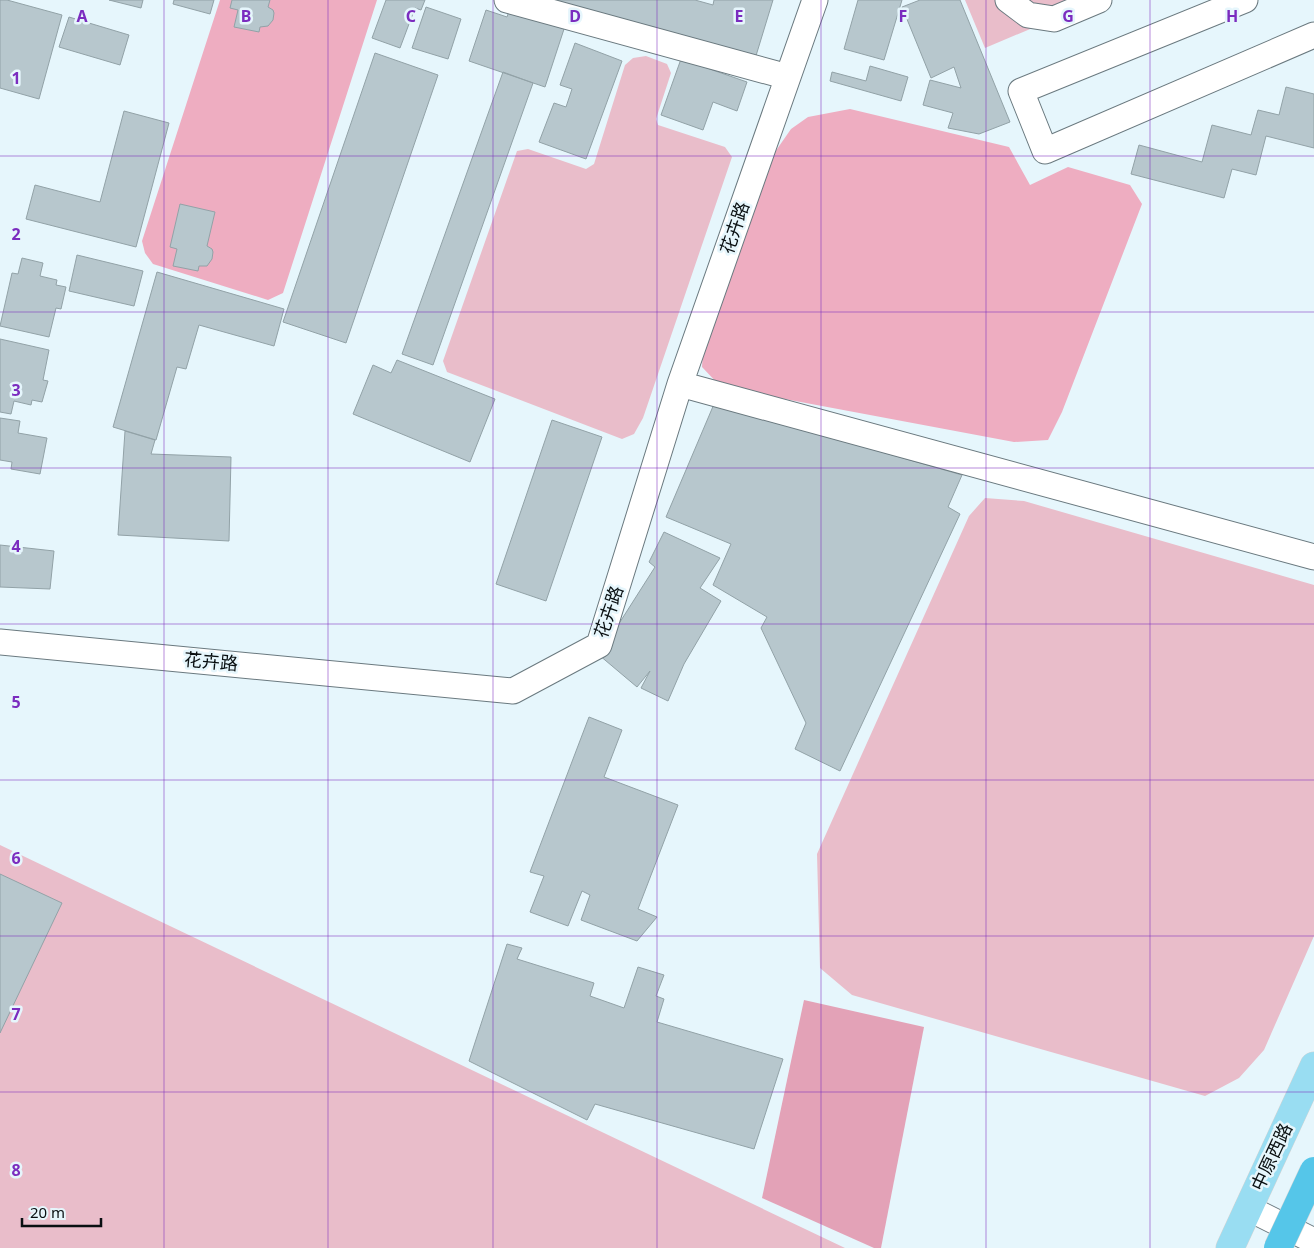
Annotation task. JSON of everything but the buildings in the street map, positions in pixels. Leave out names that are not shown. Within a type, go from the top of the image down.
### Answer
[{"type":"highway","points":[[1278,1248],[1314,1171]]},
{"type":"main road","name":"中原西路","points":[[1230,1248],[1314,1066]]},
{"type":"street","points":[[507,0],[788,77]]},
{"type":"street","name":"花卉路","points":[[0,642],[513,691],[599,645],[680,384],[815,0]]},
{"type":"street","points":[[1008,0],[1028,15],[1054,19],[1099,0]]},
{"type":"street","points":[[1245,0],[1021,91],[1045,151],[1314,36]]},
{"type":"street","points":[[680,384],[1314,557]]},
{"type":"street","points":[[1248,1208],[1314,1241]]},
{"type":"shaded area","points":[[220,0],[377,0],[283,293],[268,300],[153,264],[145,253],[142,241]]},
{"type":"shaded area","points":[[965,0],[1099,0],[985,48]]},
{"type":"shaded area","points":[[646,56],[667,64],[671,73],[656,119],[658,125],[725,147],[732,157],[643,418],[634,434],[622,439],[447,372],[443,361],[517,151],[528,149],[586,169],[594,164],[625,65],[633,58]]},
{"type":"shaded area","points":[[850,109],[1009,147],[1030,185],[1068,167],[1130,185],[1142,204],[1062,412],[1048,440],[1014,442],[721,387],[702,367],[703,351],[766,165],[791,129],[808,117]]},
{"type":"shaded area","points":[[985,498],[1024,501],[1314,585],[1314,936],[1264,1050],[1239,1078],[1205,1096],[852,995],[820,968],[817,854],[969,516]]},
{"type":"shaded area","points":[[0,845],[845,1248],[0,1248]]},
{"type":"shaded area","points":[[804,1000],[924,1027],[881,1248],[874,1248],[762,1198]]}]
